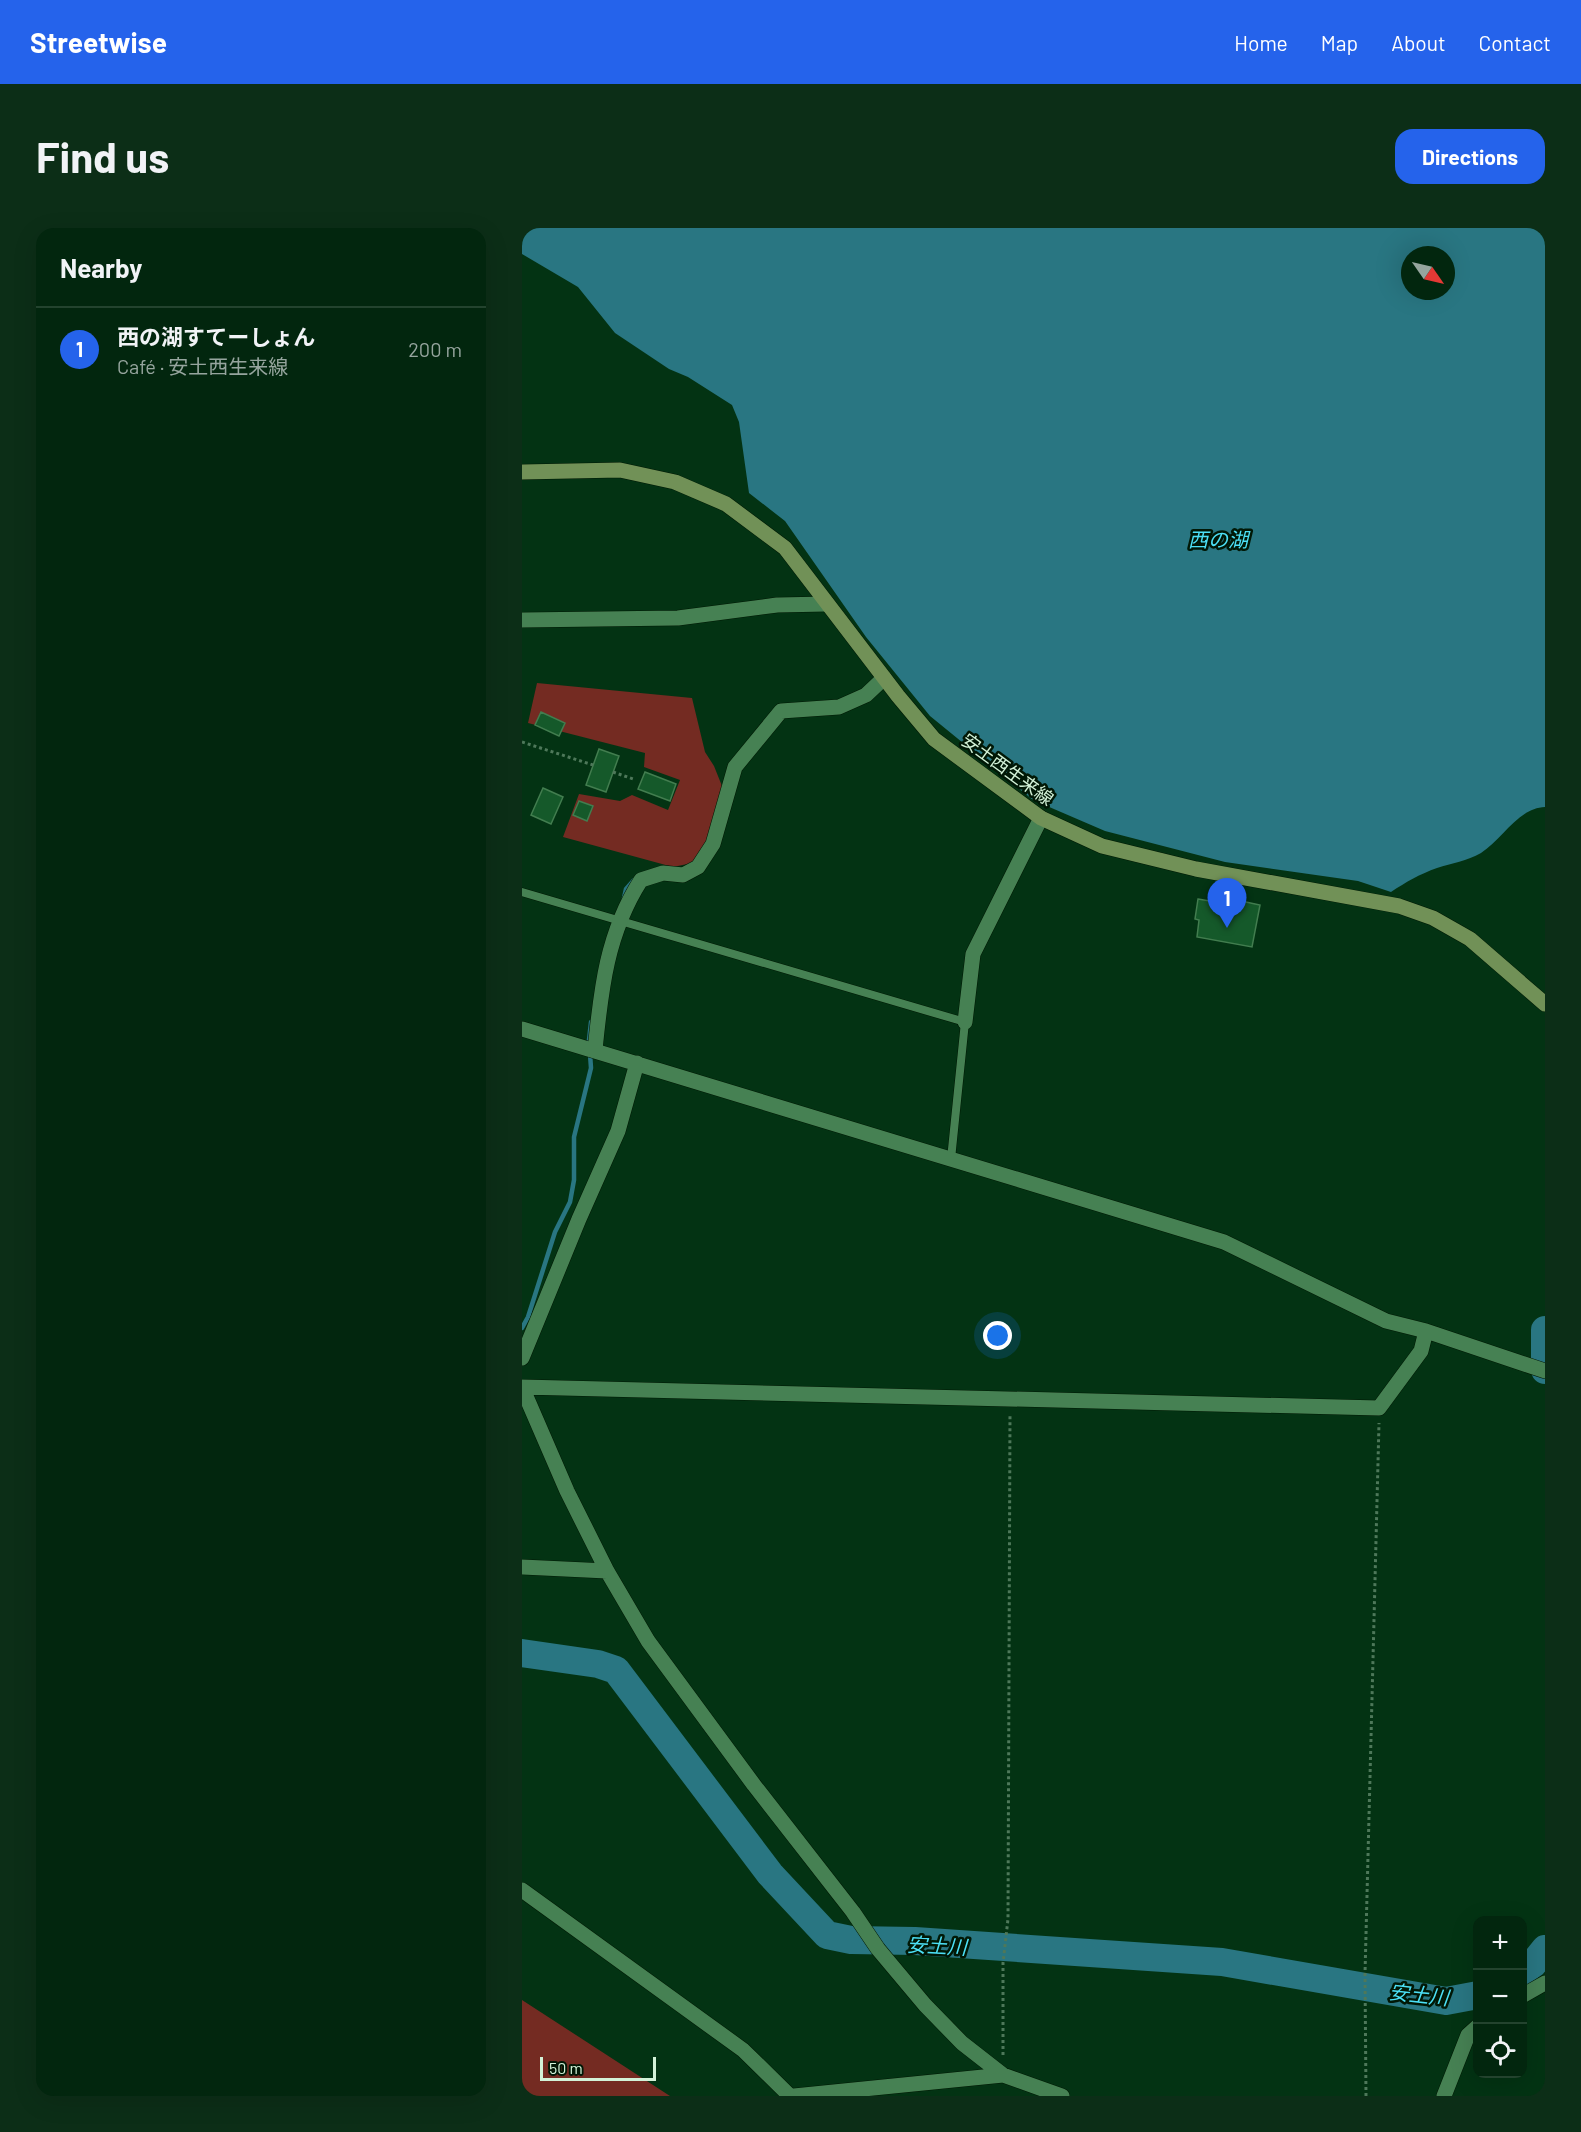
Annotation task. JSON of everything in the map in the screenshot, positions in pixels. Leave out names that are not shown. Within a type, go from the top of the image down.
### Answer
[{"type":"main road","name":"安土西生来線","points":[[522,472],[620,470],[675,482],[726,504],[785,548],[884,678],[934,739],[1041,819],[1102,846],[1196,869],[1399,906],[1434,918],[1470,939],[1545,1004]]},
{"type":"street","points":[[522,620],[678,618],[777,604],[827,604]]},
{"type":"street","points":[[595,1050],[609,948],[628,899],[641,880],[663,873],[683,875],[698,867],[714,844],[735,767],[781,711],[839,707],[866,694],[884,678]]},
{"type":"street","points":[[965,1022],[973,954],[1041,819]]},
{"type":"street","points":[[522,1029],[1224,1242],[1386,1321],[1426,1331],[1545,1371]]},
{"type":"street","points":[[522,1358],[618,1131],[637,1063]]},
{"type":"street","points":[[1062,2096],[1003,2075],[962,2043],[925,2005],[878,1949],[853,1912],[754,1785],[655,1651],[607,1571],[567,1491],[522,1387],[1379,1408],[1421,1351],[1426,1331]]},
{"type":"street","points":[[522,1567],[607,1571]]},
{"type":"street","points":[[522,1890],[743,2050],[790,2096]]},
{"type":"street","points":[[1527,1993],[1545,1983]]},
{"type":"street","points":[[1444,2096],[1468,2035],[1473,2030]]},
{"type":"street","points":[[794,2096],[1003,2075]]},
{"type":"lane","points":[[522,892],[965,1022],[951,1159]]},
{"type":"path","points":[[522,742],[593,765]]},
{"type":"path","points":[[613,772],[633,778]]},
{"type":"path","points":[[1003,2075],[1003,1964],[1008,1919],[1010,1400]]},
{"type":"path","points":[[1366,2096],[1365,1974],[1379,1408]]},
{"type":"shaded area","points":[[537,683],[692,698],[705,752],[714,766],[724,791],[711,840],[697,862],[673,867],[563,837],[579,794],[620,801],[632,795],[668,810],[680,780],[644,767],[645,753],[528,723]]},
{"type":"shaded area","points":[[522,2000],[670,2096],[522,2096]]},
{"type":"water","name":"西の湖","points":[[522,228],[1545,228],[1545,807],[1535,809],[1518,819],[1481,853],[1425,873],[1391,892],[1358,881],[1225,862],[1105,831],[1033,800],[930,716],[866,637],[785,521],[749,493],[739,422],[732,405],[688,377],[669,369],[615,333],[578,287],[522,254]]},
{"type":"building","points":[[541,712],[565,723],[559,736],[535,725]]},
{"type":"building","points":[[599,749],[619,756],[606,792],[586,785]]},
{"type":"building","points":[[645,772],[676,784],[670,801],[638,789]]},
{"type":"building","points":[[543,788],[563,797],[551,824],[531,815]]},
{"type":"building","points":[[579,801],[593,806],[587,821],[573,815]]},
{"type":"building","points":[[1198,899],[1222,903],[1221,908],[1239,911],[1241,901],[1260,905],[1252,947],[1197,937],[1199,920],[1195,919]]},
{"type":"waterway","points":[[624,898],[626,889],[634,880]]},
{"type":"waterway","points":[[589,1040],[591,1022]]},
{"type":"waterway","points":[[522,1328],[528,1317],[555,1232],[570,1202],[574,1180],[574,1137],[591,1068],[590,1054]]},
{"type":"waterway","name":"安土川","points":[[1545,1330],[1545,1370]]},
{"type":"waterway","name":"安土川","points":[[522,1653],[598,1664],[616,1670],[770,1874],[827,1935],[851,1940],[915,1941],[1222,1962],[1446,2001],[1473,1996]]},
{"type":"waterway","name":"安土川","points":[[1525,1970],[1545,1949]]},
{"type":"place","name":"西の湖すてーしょん","points":[[1227,928]]}]
